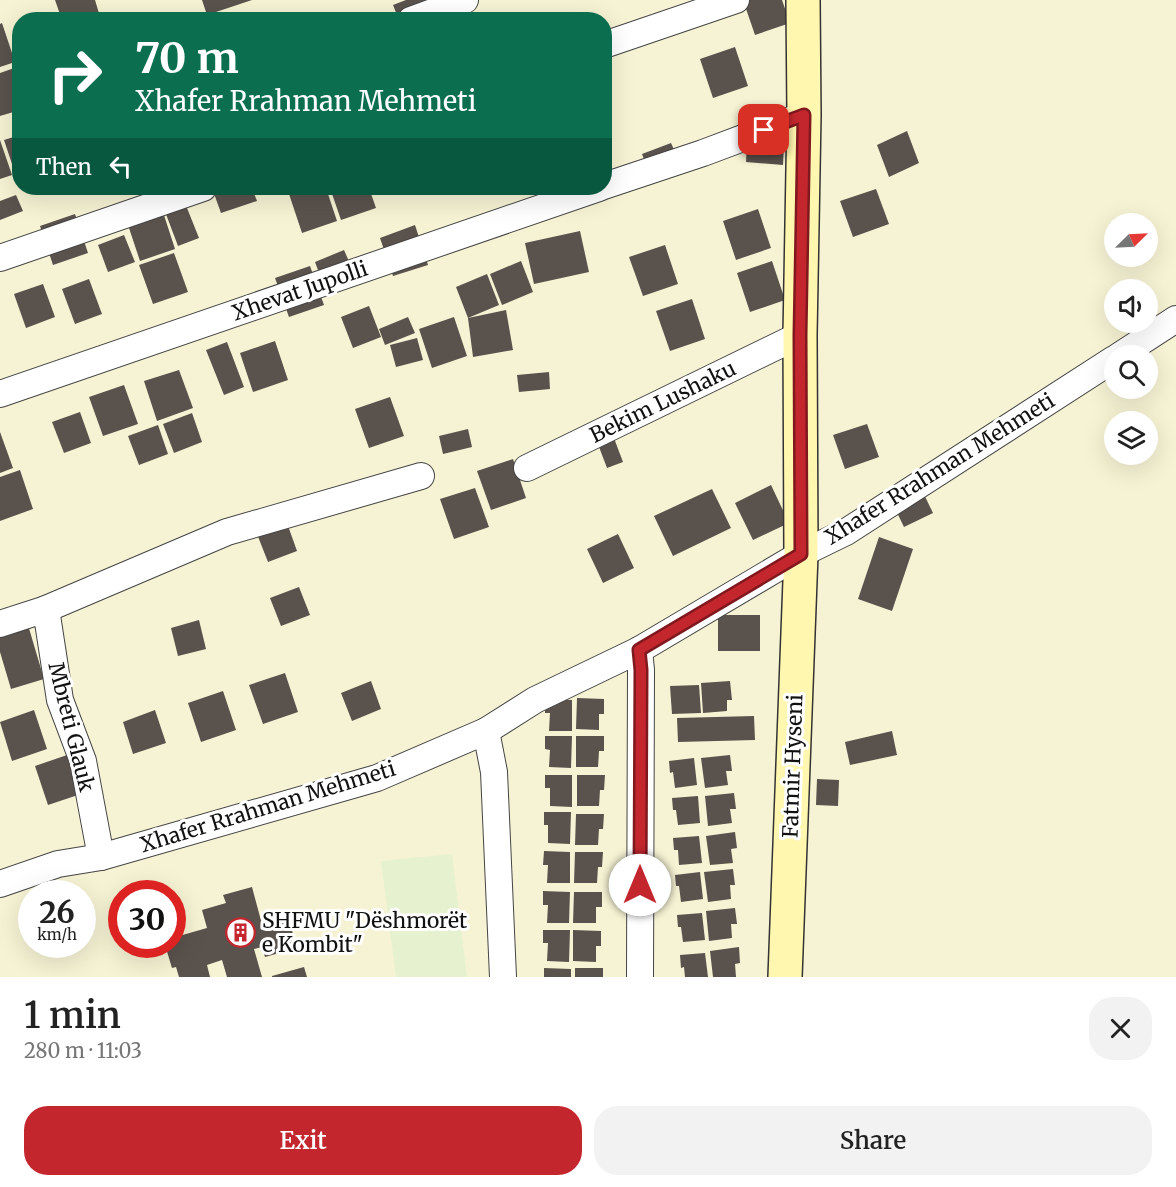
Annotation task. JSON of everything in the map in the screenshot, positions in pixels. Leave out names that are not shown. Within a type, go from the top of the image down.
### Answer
[{"type":"street","points":[[433,12],[465,0]]},
{"type":"street","points":[[612,42],[736,0]]},
{"type":"street","points":[[801,554],[803,0]]},
{"type":"street","points":[[612,183],[703,153],[804,115]]},
{"type":"street","points":[[0,258],[184,195]]},
{"type":"street","name":"Xhevat Jupolli","points":[[0,394],[579,195]]},
{"type":"street","points":[[1136,345],[1176,319]]},
{"type":"street","name":"Bekim Lushaku","points":[[527,468],[800,335]]},
{"type":"street","name":"Xhafer Rrahman Mehmeti","points":[[0,884],[58,864],[100,857],[377,778],[486,731],[535,700],[640,660],[801,554],[846,532],[1104,365]]},
{"type":"street","points":[[0,624],[46,609],[227,532],[421,476]]},
{"type":"street","name":"Fatmir Hyseni","points":[[786,977],[801,554]]},
{"type":"street","name":"Mbreti Glauk","points":[[46,609],[60,700],[83,761],[100,857]]},
{"type":"street","points":[[640,660],[640,977]]},
{"type":"street","points":[[486,731],[494,772],[503,977]]},
{"type":"shaded area","points":[[0,0],[1176,0],[1176,977],[0,977]]},
{"type":"green space","points":[[452,854],[467,977],[396,977],[381,861]]},
{"type":"building","points":[[55,0],[95,0],[99,12],[59,12]]},
{"type":"building","points":[[202,0],[252,0],[216,12],[206,12]]},
{"type":"building","points":[[406,0],[464,0],[425,12],[396,12],[393,5]]},
{"type":"building","points":[[743,0],[782,0],[790,23],[755,35]]},
{"type":"building","points":[[2,23],[12,53],[12,63],[0,67],[0,24]]},
{"type":"building","points":[[735,47],[748,86],[713,98],[700,59]]},
{"type":"building","points":[[12,69],[12,112],[0,116],[0,73]]},
{"type":"building","points":[[748,121],[785,123],[783,165],[746,162]]},
{"type":"building","points":[[907,131],[919,163],[889,177],[877,145]]},
{"type":"building","points":[[12,138],[12,164],[4,140]]},
{"type":"building","points":[[0,140],[12,175],[0,179]]},
{"type":"building","points":[[671,143],[678,158],[648,170],[642,154]]},
{"type":"building","points":[[876,189],[889,224],[853,237],[840,201]]},
{"type":"building","points":[[16,195],[23,211],[0,220],[0,201]]},
{"type":"building","points":[[182,195],[199,238],[178,246],[161,201]]},
{"type":"building","points":[[215,195],[255,195],[257,201],[221,213]]},
{"type":"building","points":[[289,195],[328,195],[337,221],[302,233]]},
{"type":"building","points":[[332,195],[371,195],[376,208],[341,220]]},
{"type":"building","points":[[162,209],[175,249],[140,261],[127,222]]},
{"type":"building","points":[[758,209],[771,248],[736,260],[723,221]]},
{"type":"building","points":[[75,214],[88,253],[53,265],[40,226]]},
{"type":"building","points":[[415,225],[428,265],[393,276],[380,238]]},
{"type":"building","points":[[580,231],[589,272],[534,284],[525,243]]},
{"type":"building","points":[[124,235],[135,262],[108,272],[98,245]]},
{"type":"building","points":[[665,245],[678,284],[643,296],[629,257]]},
{"type":"building","points":[[344,250],[351,266],[321,278],[315,262]]},
{"type":"building","points":[[174,253],[188,292],[153,304],[139,265]]},
{"type":"building","points":[[521,261],[533,292],[502,305],[490,274]]},
{"type":"building","points":[[772,261],[785,300],[750,312],[737,273]]},
{"type":"building","points":[[310,266],[324,305],[289,317],[275,278]]},
{"type":"building","points":[[487,274],[499,305],[468,318],[456,287]]},
{"type":"building","points":[[89,279],[102,314],[75,324],[62,289]]},
{"type":"building","points":[[43,284],[55,317],[26,328],[14,294]]},
{"type":"building","points":[[692,299],[705,339],[670,351],[656,311]]},
{"type":"building","points":[[369,306],[381,337],[353,348],[341,317]]},
{"type":"building","points":[[506,310],[513,350],[473,357],[468,318]]},
{"type":"building","points":[[408,317],[415,333],[385,345],[379,329]]},
{"type":"building","points":[[454,317],[467,356],[432,368],[419,329]]},
{"type":"building","points":[[417,338],[423,360],[396,367],[390,345]]},
{"type":"building","points":[[275,341],[288,380],[253,392],[240,353]]},
{"type":"building","points":[[227,342],[244,387],[224,395],[206,350]]},
{"type":"building","points":[[179,370],[193,408],[157,421],[144,381]]},
{"type":"building","points":[[549,372],[550,389],[519,392],[517,375]]},
{"type":"building","points":[[124,385],[138,424],[103,436],[89,397]]},
{"type":"building","points":[[390,397],[404,436],[369,448],[355,409]]},
{"type":"building","points":[[80,412],[91,443],[64,453],[52,422]]},
{"type":"building","points":[[192,413],[202,442],[174,453],[163,424]]},
{"type":"building","points":[[867,424],[879,457],[845,469],[833,435]]},
{"type":"building","points":[[158,425],[168,454],[139,465],[128,436]]},
{"type":"building","points":[[468,429],[472,447],[443,454],[439,436]]},
{"type":"building","points":[[0,432],[13,468],[0,473]]},
{"type":"building","points":[[612,433],[623,462],[607,468],[596,439]]},
{"type":"building","points":[[513,459],[526,498],[491,510],[477,471]]},
{"type":"building","points":[[20,470],[33,509],[0,521],[0,477]]},
{"type":"building","points":[[916,478],[933,513],[904,527],[887,492]]},
{"type":"building","points":[[771,485],[789,523],[753,540],[735,503]]},
{"type":"building","points":[[475,488],[489,527],[454,539],[440,499]]},
{"type":"building","points":[[712,489],[731,528],[673,556],[654,516]]},
{"type":"building","points":[[287,523],[297,551],[268,562],[257,534]]},
{"type":"building","points":[[618,534],[634,568],[603,583],[587,549]]},
{"type":"building","points":[[879,537],[913,549],[892,611],[858,599]]},
{"type":"building","points":[[299,587],[310,615],[281,626],[270,598]]},
{"type":"building","points":[[718,615],[760,615],[760,651],[718,651]]},
{"type":"building","points":[[199,620],[206,649],[178,656],[171,628]]},
{"type":"building","points":[[28,625],[44,679],[11,689],[0,652],[0,634]]},
{"type":"building","points":[[285,673],[298,712],[263,724],[249,685]]},
{"type":"building","points":[[371,681],[381,709],[352,721],[341,693]]},
{"type":"building","points":[[730,681],[732,700],[727,700],[727,711],[703,713],[701,683]]},
{"type":"building","points":[[699,685],[701,713],[672,714],[670,686]]},
{"type":"building","points":[[223,691],[236,730],[201,742],[188,703]]},
{"type":"building","points":[[577,698],[604,699],[604,714],[599,714],[599,730],[576,729]]},
{"type":"building","points":[[545,699],[572,700],[572,731],[549,731],[550,713],[545,713]]},
{"type":"building","points":[[34,710],[47,749],[12,761],[0,722]]},
{"type":"building","points":[[155,710],[166,743],[133,754],[123,722]]},
{"type":"building","points":[[754,716],[755,740],[678,742],[677,718]]},
{"type":"building","points":[[892,731],[897,755],[850,765],[845,742]]},
{"type":"building","points":[[545,736],[572,736],[571,768],[549,767],[550,750],[545,749]]},
{"type":"building","points":[[576,736],[604,736],[604,751],[599,751],[598,767],[576,767]]},
{"type":"building","points":[[70,754],[84,793],[48,805],[35,766]]},
{"type":"building","points":[[730,755],[732,771],[726,771],[728,785],[705,788],[701,758]]},
{"type":"building","points":[[694,758],[697,785],[675,788],[669,761]]},
{"type":"building","points":[[545,775],[572,775],[572,807],[550,806],[550,788],[545,788]]},
{"type":"building","points":[[577,775],[605,775],[604,790],[600,790],[599,806],[577,806]]},
{"type":"building","points":[[817,779],[839,780],[838,806],[816,805]]},
{"type":"building","points":[[734,793],[736,809],[730,809],[732,823],[708,826],[705,796]]},
{"type":"building","points":[[698,796],[700,823],[678,825],[672,798]]},
{"type":"building","points":[[544,812],[571,812],[570,844],[548,843],[548,825],[544,825]]},
{"type":"building","points":[[576,814],[604,814],[603,829],[599,829],[598,845],[575,845]]},
{"type":"building","points":[[735,832],[737,848],[731,849],[733,863],[710,865],[706,836]]},
{"type":"building","points":[[699,836],[702,863],[679,865],[678,850],[674,850],[673,838]]},
{"type":"building","points":[[544,851],[570,852],[570,883],[547,883],[548,865],[543,865]]},
{"type":"building","points":[[575,852],[603,852],[602,867],[598,867],[597,883],[574,883]]},
{"type":"building","points":[[733,869],[735,885],[730,885],[731,899],[708,902],[704,872]]},
{"type":"building","points":[[700,872],[703,899],[681,902],[675,875]]},
{"type":"building","name":"SHFMU \"Dëshmorët e Kombit\"","points":[[252,887],[263,928],[289,920],[297,948],[265,957],[262,947],[254,949],[262,977],[227,977],[222,960],[207,965],[210,977],[179,977],[176,967],[172,968],[169,958],[186,958],[186,934],[207,928],[202,910],[226,903],[223,895]]},
{"type":"building","points":[[543,891],[570,892],[569,923],[547,923],[548,905],[543,905]]},
{"type":"building","points":[[574,892],[602,892],[602,907],[596,907],[596,923],[573,923]]},
{"type":"building","points":[[735,908],[737,924],[731,924],[732,938],[709,941],[706,911]]},
{"type":"building","points":[[702,913],[705,940],[683,942],[677,915]]},
{"type":"building","points":[[543,930],[570,930],[569,962],[547,961],[548,943],[543,943]]},
{"type":"building","points":[[573,930],[601,931],[601,946],[596,946],[596,962],[573,961]]},
{"type":"building","points":[[739,947],[740,963],[735,964],[736,977],[713,977],[710,951]]},
{"type":"building","points":[[705,953],[708,977],[685,977],[684,967],[681,968],[680,955]]},
{"type":"building","points":[[304,967],[307,977],[272,977],[272,976]]},
{"type":"building","points":[[544,968],[571,969],[571,977],[544,977]]},
{"type":"building","points":[[575,968],[603,968],[603,977],[575,977]]},
{"type":"place","name":"SHFMU \"Dëshmorët e Kombit\"","points":[[241,933]]},
{"type":"route","points":[[640,885],[641,670],[639,650],[801,554],[800,335],[804,115],[764,130]]}]
